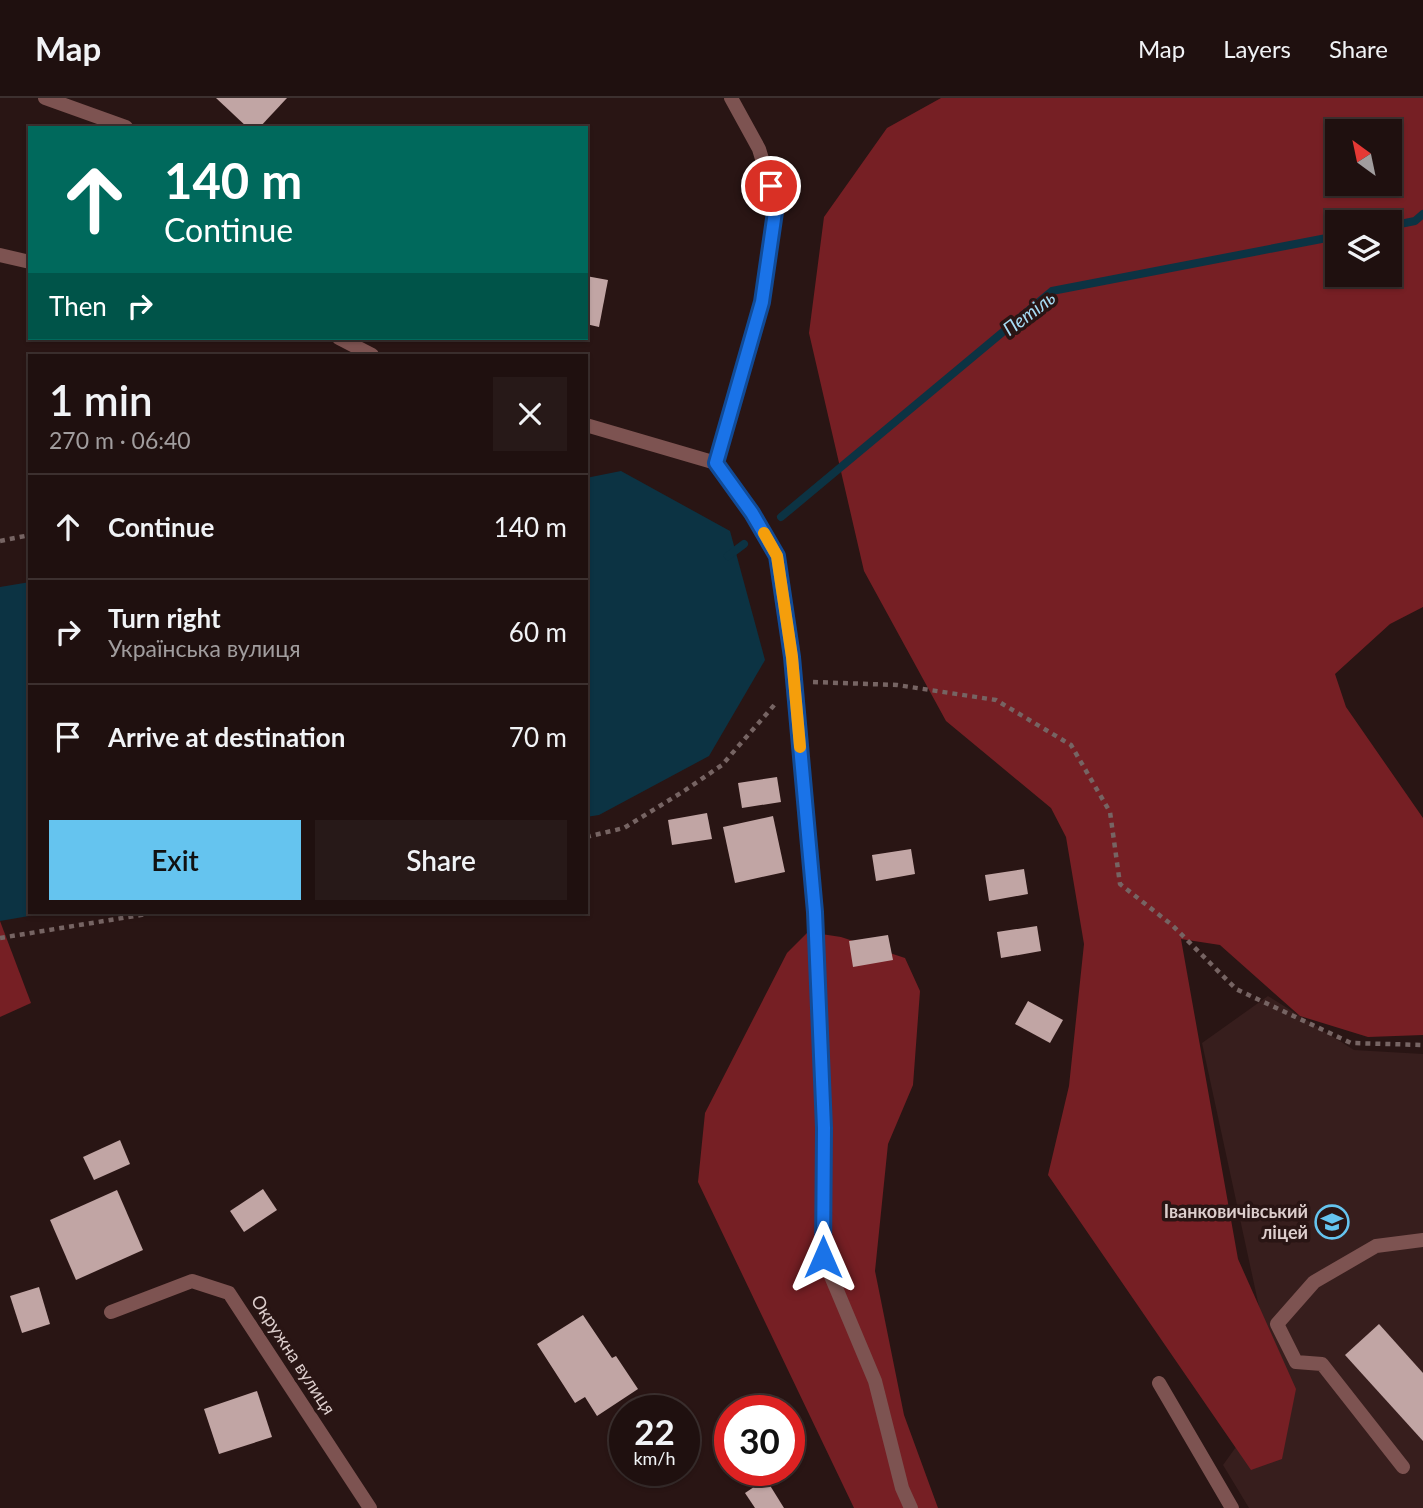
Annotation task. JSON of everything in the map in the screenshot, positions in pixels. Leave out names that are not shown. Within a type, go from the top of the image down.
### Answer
[{"type":"street","points":[[45,98],[123,126]]},
{"type":"street","points":[[716,463],[762,302],[776,205],[760,149],[731,98]]},
{"type":"street","points":[[0,255],[28,262]]},
{"type":"street","points":[[344,340],[370,354]]},
{"type":"street","points":[[588,426],[716,463],[752,513],[777,556],[792,657],[815,912],[824,1128],[823,1257],[875,1381],[901,1488],[911,1508]]},
{"type":"street","points":[[1403,1467],[1322,1364],[1296,1362],[1277,1324],[1314,1282],[1376,1246],[1423,1240]]},
{"type":"street","name":"Окружна вулиця","points":[[111,1312],[192,1281],[229,1293],[370,1508]]},
{"type":"street","points":[[1159,1383],[1232,1508]]},
{"type":"path","points":[[0,541],[28,535]]},
{"type":"path","points":[[588,837],[624,828],[722,765],[794,682],[897,685],[996,700],[1071,745],[1110,812],[1120,884],[1172,925],[1236,989],[1351,1043],[1423,1045]]},
{"type":"path","points":[[0,938],[147,914]]},
{"type":"shaded area","points":[[941,98],[1423,98],[1423,607],[1390,624],[1335,674],[1346,707],[1423,818],[1423,1035],[1368,1037],[1300,1016],[1220,945],[1181,939],[1238,1259],[1296,1389],[1282,1459],[1251,1470],[1048,1175],[1069,1086],[1084,944],[1066,837],[1051,808],[946,721],[864,571],[809,333],[824,217],[887,128]]},
{"type":"shaded area","points":[[0,921],[31,1003],[0,1017]]},
{"type":"shaded area","points":[[808,932],[841,937],[905,958],[920,991],[913,1085],[888,1144],[875,1271],[904,1415],[938,1508],[854,1508],[805,1406],[805,1395],[800,1395],[698,1182],[705,1113],[787,953]]},
{"type":"shaded area","name":"Іванковичівський ліцей","points":[[1268,996],[1354,1050],[1423,1054],[1423,1508],[1249,1508],[1223,1465],[1277,1390],[1202,1043]]},
{"type":"water","points":[[621,471],[730,531],[765,660],[709,756],[599,815],[588,817],[588,478]]},
{"type":"water","points":[[28,582],[28,914],[40,914],[0,921],[0,587]]},
{"type":"building","points":[[216,98],[287,98],[261,126],[246,126]]},
{"type":"building","points":[[588,276],[608,280],[599,327],[588,324]]},
{"type":"building","points":[[777,777],[781,802],[742,808],[738,783]]},
{"type":"building","points":[[707,813],[712,839],[672,845],[668,820]]},
{"type":"building","points":[[773,816],[785,872],[735,883],[723,827]]},
{"type":"building","points":[[911,849],[915,874],[876,881],[872,855]]},
{"type":"building","points":[[1024,869],[1028,894],[989,901],[985,875]]},
{"type":"building","points":[[1037,926],[1041,951],[1001,958],[997,932]]},
{"type":"building","points":[[888,935],[893,960],[853,967],[849,941]]},
{"type":"building","points":[[1028,1001],[1063,1020],[1050,1043],[1015,1024]]},
{"type":"building","points":[[120,1140],[130,1164],[94,1180],[83,1157]]},
{"type":"building","points":[[263,1189],[277,1210],[244,1232],[230,1211]]},
{"type":"building","points":[[117,1190],[143,1250],[76,1280],[50,1220]]},
{"type":"building","points":[[39,1287],[50,1324],[22,1333],[10,1296]]},
{"type":"building","points":[[583,1315],[612,1358],[616,1356],[638,1389],[629,1395],[609,1395],[609,1408],[597,1416],[585,1397],[575,1403],[537,1344]]},
{"type":"building","points":[[1379,1324],[1423,1373],[1423,1441],[1345,1355]]},
{"type":"building","points":[[257,1391],[272,1437],[219,1454],[204,1409]]},
{"type":"building","points":[[756,1486],[770,1486],[784,1508],[755,1508],[745,1493]]},
{"type":"waterway","name":"Петіль","points":[[1402,224],[1415,221],[1423,214]]},
{"type":"waterway","name":"Петіль","points":[[781,517],[1052,291],[1325,238]]},
{"type":"waterway","name":"Петіль","points":[[728,556],[744,544]]},
{"type":"slow traffic","points":[[764,533],[777,556],[792,657],[800,747]]},
{"type":"place","name":"Іванковичівський ліцей","points":[[1332,1222]]},
{"type":"route","points":[[771,186],[776,205],[762,302],[716,463],[752,513],[777,556],[792,657],[815,912],[824,1128],[823,1257]]}]
